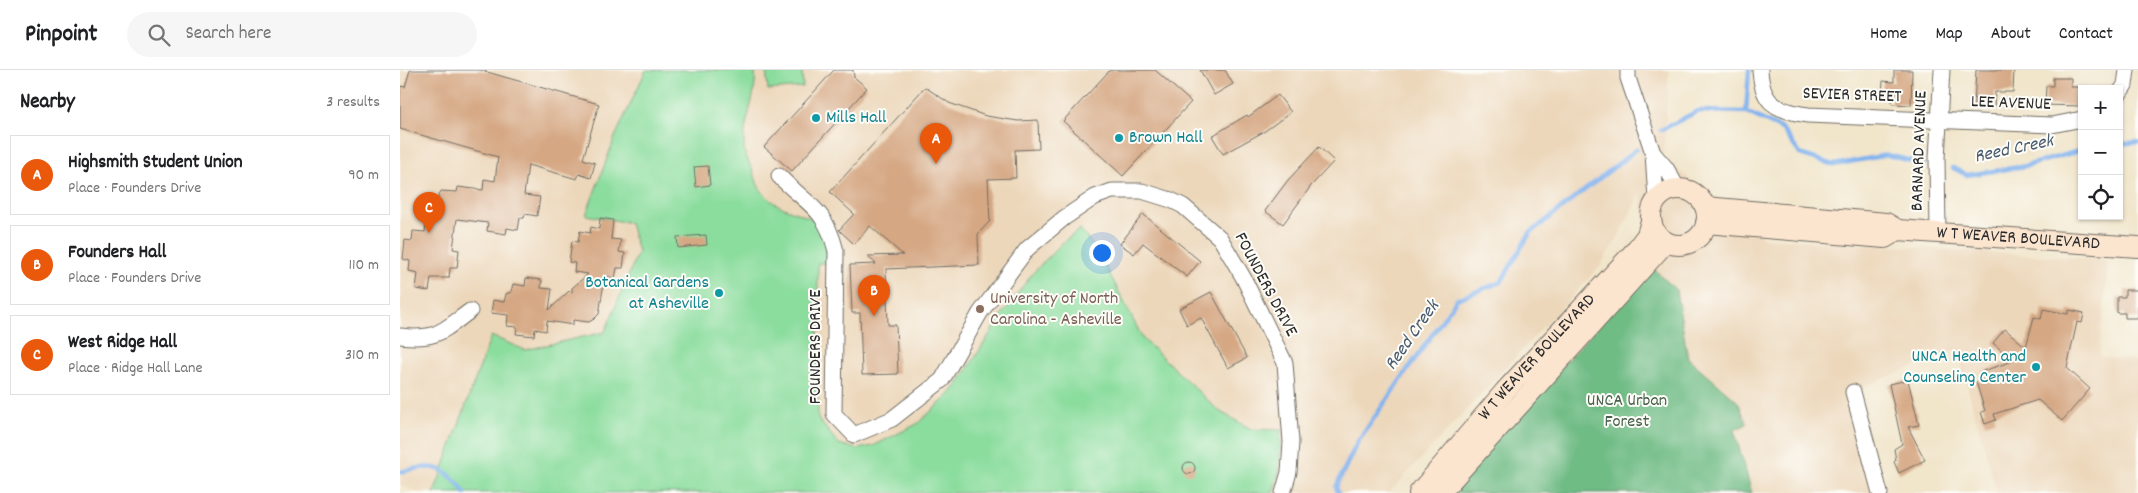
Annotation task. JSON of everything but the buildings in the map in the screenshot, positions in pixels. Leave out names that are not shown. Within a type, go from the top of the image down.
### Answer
[{"type":"main road","points":[[1678,189],[1691,192],[1706,215],[1701,234],[1691,242],[1679,244],[1666,242],[1655,231],[1651,222],[1652,208],[1656,199],[1669,190],[1678,189]]},
{"type":"main road","name":"W T WEAVER BOULEVARD","points":[[1706,215],[1886,223],[1898,230],[2138,247]]},
{"type":"main road","name":"W T WEAVER BOULEVARD","points":[[1419,493],[1504,391],[1635,251],[1647,234],[1651,222]]},
{"type":"main road","name":"W T WEAVER BOULEVARD","points":[[1440,493],[1666,242]]},
{"type":"street","points":[[1628,70],[1628,78],[1652,153],[1656,199]]},
{"type":"street","name":"SEVIER STREET","points":[[1760,70],[1766,98],[1773,106],[1787,112],[1831,118],[1939,120]]},
{"type":"street","name":"BARNARD AVENUE","points":[[1938,233],[1939,120],[1942,70]]},
{"type":"street","points":[[2123,88],[2128,70]]},
{"type":"street","name":"LEE AVENUE","points":[[1939,120],[2052,125],[2078,120]]},
{"type":"street","points":[[1652,153],[1666,168],[1678,189]]},
{"type":"street","name":"FOUNDERS DRIVE","points":[[779,176],[818,210],[831,230],[836,251],[834,414],[854,435],[892,419],[942,380],[980,313],[1027,249],[1064,218],[1095,197],[1112,191],[1142,191],[1171,200],[1183,206],[1220,238],[1243,277],[1285,363],[1291,442],[1290,472],[1283,493]]},
{"type":"street","points":[[400,336],[421,339],[438,335],[470,310]]},
{"type":"street","points":[[1853,392],[1880,493]]},
{"type":"shaded area","name":"University of North Carolina - Asheville","points":[[400,70],[1669,70],[1663,158],[1765,238],[2108,260],[2099,357],[2138,361],[2138,486],[2133,493],[1997,493],[1957,350],[1849,392],[1875,493],[1674,493],[1652,267],[1640,193],[1619,236],[1599,267],[1389,493],[418,493],[400,485]]},
{"type":"green space","name":"Botanical Gardens at Asheville","points":[[646,70],[755,70],[754,89],[744,136],[746,156],[760,189],[783,208],[815,221],[822,230],[826,243],[827,263],[818,263],[818,419],[839,444],[857,449],[873,446],[917,424],[948,396],[959,383],[1003,313],[1032,274],[1062,243],[1080,229],[1100,255],[1143,339],[1219,411],[1251,429],[1281,430],[1279,472],[1273,493],[434,493],[491,336],[525,350],[605,332],[638,252],[630,223],[586,215],[615,137]]},
{"type":"green space","points":[[766,70],[802,70],[803,87],[768,90]]},
{"type":"green space","name":"UNCA Urban Forest","points":[[1652,267],[1676,290],[1688,358],[1738,402],[1747,424],[1734,430],[1752,493],[1446,493]]},
{"type":"waterway","points":[[1746,112],[1749,70]]},
{"type":"waterway","name":"Reed Creek","points":[[1661,130],[1698,111],[1746,112],[1782,129],[1800,154],[1834,165],[1887,155],[1924,164]]},
{"type":"waterway","name":"Reed Creek","points":[[2123,144],[2138,142]]},
{"type":"waterway","name":"Reed Creek","points":[[1338,493],[1336,487],[1358,441],[1457,299],[1501,282],[1530,233],[1637,149]]},
{"type":"waterway","name":"Reed Creek","points":[[1953,168],[1967,175],[2026,166],[2078,151]]},
{"type":"waterway","name":"Reed Creek","points":[[400,472],[430,467],[437,469],[451,477],[465,493]]},
{"type":"place","name":"Mills Hall","points":[[816,118]]},
{"type":"place","name":"Brown Hall","points":[[1119,138]]},
{"type":"place","name":"Highsmith Student Union","points":[[936,164]]},
{"type":"place","name":"West Ridge Hall","points":[[429,233]]},
{"type":"place","name":"Botanical Gardens at Asheville","points":[[719,293]]},
{"type":"place","name":"University of North Carolina - Asheville","points":[[980,309]]},
{"type":"place","name":"Founders Hall","points":[[874,316]]},
{"type":"place","name":"UNCA Health and Counseling Center","points":[[2036,367]]}]
